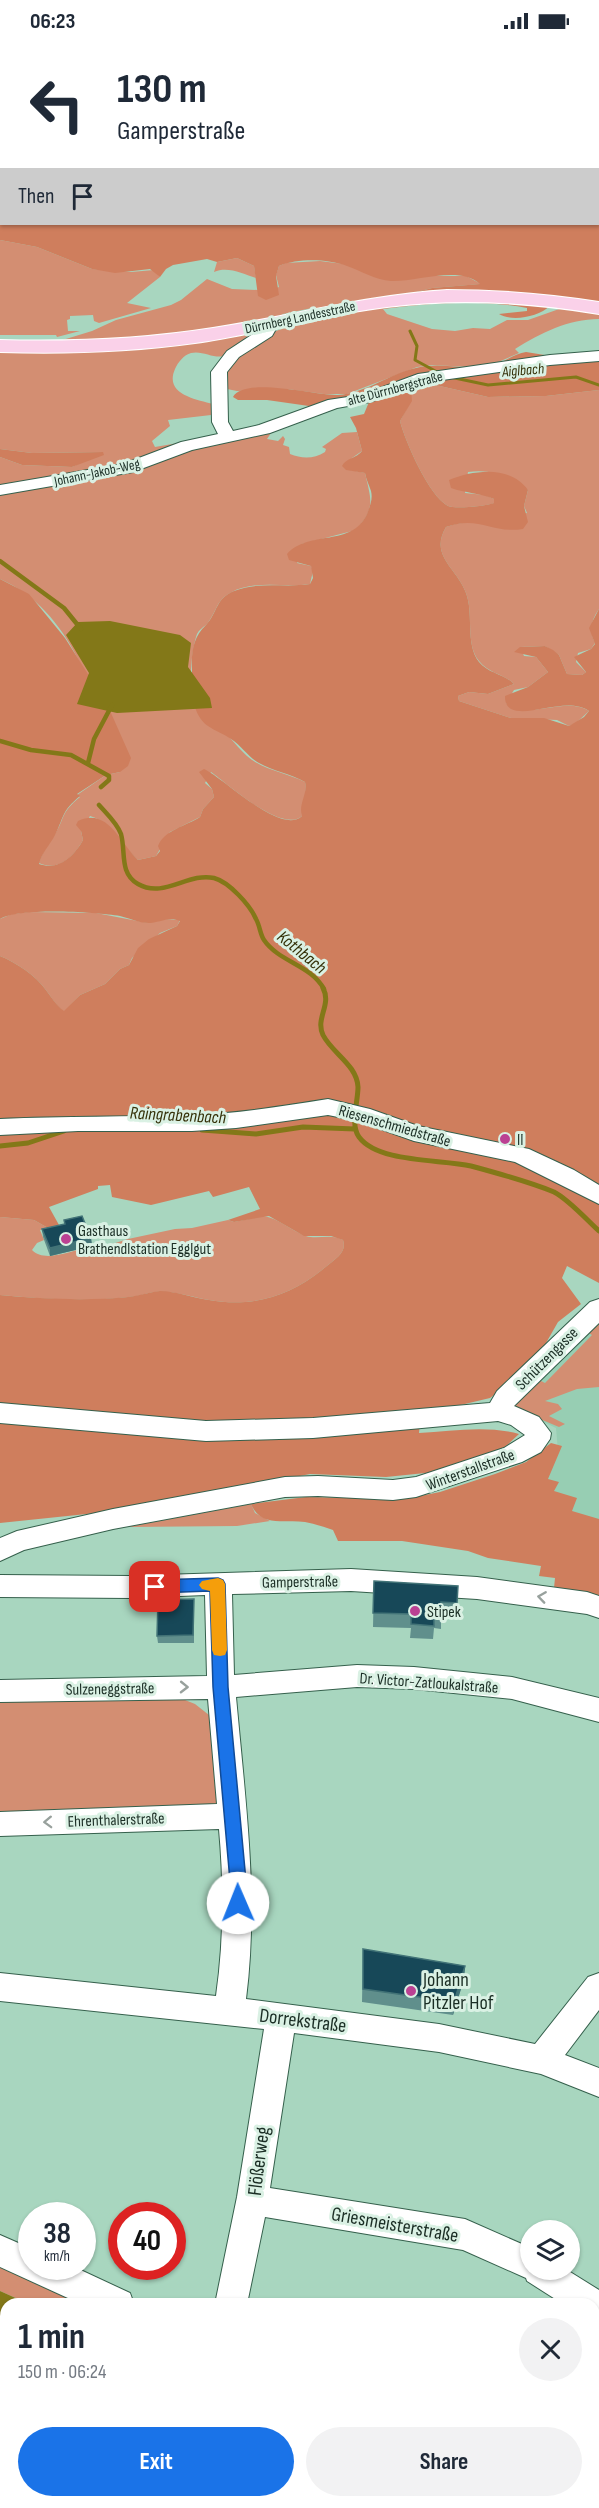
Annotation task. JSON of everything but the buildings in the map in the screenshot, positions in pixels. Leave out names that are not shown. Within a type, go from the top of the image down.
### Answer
[{"type":"main road","name":"Dürrnberg Landesstraße","points":[[0,346],[126,344],[195,337],[355,306],[438,297],[517,298],[599,308]]},
{"type":"street","points":[[227,435],[220,422],[219,372],[228,359],[266,333],[268,329],[266,325]]},
{"type":"street","name":"alte Dürrnbergstraße","points":[[334,404],[364,399],[426,378],[550,360],[599,356]]},
{"type":"street","name":"Johann-Jakob-Weg","points":[[0,490],[115,471],[187,446],[227,435],[272,427],[334,404]]},
{"type":"street","name":"Riesenschmiedstraße","points":[[0,1126],[192,1123],[251,1118],[310,1108],[351,1112],[414,1133],[521,1155],[566,1176],[599,1196]]},
{"type":"street","name":"Schützengasse","points":[[498,1412],[506,1398],[599,1308]]},
{"type":"street","name":"Winterstallstraße","points":[[0,1413],[206,1431],[313,1428],[498,1412],[516,1416],[538,1433],[532,1445],[513,1455],[416,1487],[393,1490],[318,1486],[285,1487],[17,1541],[0,1551]]},
{"type":"street","name":"Gamperstraße","points":[[0,1586],[131,1587],[331,1580],[400,1582],[477,1588],[587,1603],[599,1607]]},
{"type":"street","points":[[218,1584],[221,1687],[238,1881],[238,1925],[229,2011]]},
{"type":"street","name":"Dr. Victor-Zatloukalstraße","points":[[221,1687],[357,1677],[414,1678],[512,1688],[550,1695],[599,1710]]},
{"type":"street","name":"Sulzeneggstraße","points":[[0,1691],[221,1687]]},
{"type":"street","name":"Ehrenthalerstraße","points":[[0,1824],[232,1816]]},
{"type":"street","name":"Dorrekstraße","points":[[0,1987],[281,2017],[439,2038],[542,2060],[599,2083]]},
{"type":"street","points":[[542,2060],[599,1987]]},
{"type":"street","name":"Flößerweg","points":[[232,2298],[253,2200],[262,2123],[281,2017]]},
{"type":"street","name":"Griesmeisterstraße","points":[[253,2200],[465,2235],[520,2259]]},
{"type":"street","points":[[0,2251],[18,2259]]},
{"type":"street","points":[[64,2280],[105,2298]]},
{"type":"street","points":[[555,2280],[582,2298]]},
{"type":"shaded area","points":[[0,225],[599,225],[599,304],[397,297],[432,288],[480,284],[471,278],[450,275],[391,281],[347,266],[313,260],[279,266],[276,276],[279,295],[266,300],[258,296],[254,266],[237,258],[217,262],[207,259],[173,265],[166,269],[160,277],[150,269],[115,273],[92,269],[37,247],[0,240]]},
{"type":"shaded area","points":[[0,240],[37,247],[92,269],[131,272],[154,270],[160,277],[127,303],[151,308],[99,323],[94,321],[93,315],[70,316],[67,320],[68,331],[80,331],[57,337],[56,335],[0,335]]},
{"type":"shaded area","points":[[237,258],[254,266],[256,278],[230,270],[214,272],[217,262]]},
{"type":"shaded area","points":[[320,261],[438,276],[466,276],[481,284],[432,288],[397,297],[329,308],[312,308],[283,314],[273,320],[199,334],[56,342],[92,331],[116,320],[171,305],[181,300],[207,279],[232,289],[258,290],[258,296],[279,287],[276,275],[279,266],[286,263]]},
{"type":"shaded area","points":[[469,299],[550,306],[539,313],[518,318],[499,314],[527,311],[527,308],[455,303],[383,309],[384,306]]},
{"type":"shaded area","points":[[389,304],[383,309],[387,314],[432,329],[455,331],[473,328],[490,329],[507,320],[528,320],[562,308],[599,311],[599,319],[576,321],[555,328],[515,349],[519,353],[496,363],[469,367],[432,365],[417,367],[347,394],[324,394],[287,389],[237,391],[227,389],[224,373],[238,356],[256,342],[276,331],[321,317]]},
{"type":"shaded area","points":[[252,332],[256,335],[224,356],[191,353],[181,359],[175,369],[173,377],[177,390],[190,397],[213,404],[211,415],[168,420],[170,426],[152,441],[155,447],[207,438],[134,463],[0,487],[0,457],[22,465],[72,467],[103,452],[32,453],[0,449],[0,349]]},
{"type":"shaded area","points":[[526,352],[557,357],[599,358],[599,390],[546,396],[488,397],[431,384],[413,386],[412,401],[400,421],[412,454],[426,480],[448,506],[471,507],[494,503],[494,499],[489,497],[451,488],[449,480],[469,474],[502,473],[512,476],[528,490],[524,506],[528,522],[523,529],[512,530],[468,523],[446,527],[442,537],[442,554],[466,593],[472,647],[475,655],[483,666],[514,684],[488,694],[469,692],[458,696],[459,701],[511,718],[544,718],[569,726],[584,717],[589,711],[580,707],[559,706],[528,711],[511,709],[505,696],[528,687],[548,672],[536,657],[514,652],[520,647],[545,646],[559,655],[567,674],[582,675],[586,672],[574,657],[591,649],[595,644],[589,628],[599,609],[599,1283],[567,1266],[562,1278],[581,1304],[558,1322],[534,1364],[490,1398],[427,1413],[420,1423],[419,1433],[482,1429],[519,1434],[504,1448],[435,1472],[386,1477],[310,1474],[125,1510],[0,1523],[0,1295],[97,1299],[160,1291],[226,1302],[258,1300],[287,1291],[315,1275],[340,1254],[344,1244],[343,1240],[331,1236],[304,1236],[269,1216],[234,1222],[228,1220],[260,1209],[249,1187],[213,1197],[209,1191],[151,1205],[112,1197],[110,1185],[98,1186],[98,1189],[49,1207],[59,1225],[48,1228],[34,1220],[0,1217],[0,956],[31,974],[64,1011],[80,995],[105,984],[120,969],[129,965],[138,948],[149,939],[177,926],[180,921],[172,919],[145,923],[109,914],[76,912],[23,913],[0,919],[0,579],[29,594],[65,638],[107,704],[131,758],[128,766],[120,772],[106,775],[77,794],[80,796],[66,810],[39,864],[46,866],[65,861],[83,840],[81,831],[76,825],[78,821],[88,818],[98,819],[105,823],[138,860],[156,856],[160,851],[158,846],[165,836],[200,817],[203,809],[214,797],[212,789],[199,772],[204,769],[267,812],[293,820],[302,816],[305,782],[259,763],[235,742],[202,721],[195,708],[192,686],[193,652],[198,635],[228,594],[253,586],[310,584],[313,578],[311,566],[289,560],[287,554],[296,546],[341,535],[360,524],[369,508],[371,491],[365,473],[346,470],[342,466],[362,451],[356,428],[350,417],[364,414],[369,402],[309,406],[267,400],[238,400],[233,397],[240,391],[266,387],[328,395],[348,394],[416,368],[433,366],[484,368]]},
{"type":"shaded area","points":[[423,384],[488,397],[546,396],[599,390],[599,609],[593,621],[592,630],[595,643],[591,649],[578,653],[576,662],[586,672],[582,675],[567,674],[559,655],[545,646],[520,647],[524,656],[536,657],[548,672],[528,687],[514,690],[506,703],[523,710],[569,706],[589,711],[576,723],[569,726],[557,720],[511,718],[459,701],[458,696],[469,692],[488,694],[514,684],[483,665],[475,654],[472,646],[466,593],[442,554],[442,537],[446,527],[451,525],[491,521],[527,513],[524,506],[528,490],[493,473],[468,472],[465,493],[485,495],[494,499],[495,503],[457,507],[448,506],[441,500],[419,467],[400,421],[411,401],[411,389]]},
{"type":"shaded area","points":[[265,431],[271,433],[267,439],[278,441],[283,436],[285,439],[283,445],[289,447],[290,454],[308,458],[325,452],[326,449],[322,447],[342,433],[357,432],[362,451],[352,458],[346,469],[365,473],[370,497],[367,515],[356,530],[302,544],[297,563],[311,566],[313,571],[310,584],[249,586],[230,593],[222,599],[209,621],[198,633],[194,646],[191,677],[197,695],[234,743],[253,761],[305,782],[302,816],[293,820],[269,813],[211,772],[205,783],[212,789],[214,797],[203,809],[200,817],[170,832],[156,856],[138,860],[111,829],[90,816],[81,831],[83,840],[70,857],[59,864],[39,863],[66,812],[80,797],[77,795],[106,775],[120,772],[92,689],[65,636],[47,613],[26,594],[0,579],[0,491],[57,483]]},
{"type":"shaded area","points":[[0,449],[32,453],[103,452],[104,455],[72,467],[22,465],[0,457]]},
{"type":"shaded area","points":[[110,621],[180,635],[191,643],[188,667],[210,698],[212,708],[117,713],[77,704],[89,673],[66,635],[78,622]]},
{"type":"shaded area","points":[[96,913],[148,923],[163,919],[180,920],[177,926],[160,933],[132,958],[129,965],[120,969],[105,984],[80,995],[64,1012],[31,974],[0,956],[0,919],[12,914]]},
{"type":"shaded area","points":[[263,1216],[274,1219],[306,1236],[334,1237],[343,1240],[342,1251],[328,1265],[301,1284],[273,1297],[258,1300],[226,1302],[162,1292],[131,1297],[81,1300],[0,1295],[0,1217],[34,1220],[48,1228],[40,1230],[44,1240],[37,1243],[32,1250],[37,1254],[51,1256],[87,1247],[90,1251],[128,1239],[175,1229]]},
{"type":"shaded area","points":[[599,1315],[599,1520],[534,1500],[558,1451],[556,1428],[516,1409],[518,1393]]},
{"type":"shaded area","points":[[599,1315],[599,1387],[577,1389],[545,1401],[558,1404],[562,1409],[549,1416],[565,1424],[559,1427],[516,1409],[512,1401],[535,1378],[545,1383],[592,1335],[582,1329]]},
{"type":"shaded area","points":[[551,1443],[562,1446],[548,1479],[559,1482],[554,1491],[577,1498],[572,1511],[599,1519],[599,1602],[554,1588],[555,1578],[539,1576],[541,1566],[488,1558],[468,1551],[402,1541],[338,1541],[333,1530],[305,1522],[267,1519],[255,1512],[251,1504],[306,1497],[405,1499],[440,1492],[526,1462]]},
{"type":"shaded area","points":[[251,1504],[255,1513],[270,1521],[237,1526],[127,1527]]},
{"type":"shaded area","points":[[175,1696],[195,1704],[209,1715],[218,1801],[214,1807],[0,1818],[0,1701]]},
{"type":"shaded area","points":[[0,2261],[18,2269],[18,2280],[42,2280],[81,2298],[16,2298],[0,2291]]},
{"type":"shaded area","points":[[0,2291],[16,2298],[0,2298]]},
{"type":"waterway","name":"Aiglbach","points":[[410,331],[417,346],[415,360],[439,373]]},
{"type":"waterway","name":"Aiglbach","points":[[450,377],[488,385],[576,377],[599,385]]},
{"type":"waterway","name":"Kothbach","points":[[0,561],[64,608],[81,629]]},
{"type":"waterway","name":"Kothbach","points":[[88,763],[94,739],[112,705]]},
{"type":"waterway","name":"Kothbach","points":[[0,741],[31,750],[71,755],[109,776],[109,780],[101,787]]},
{"type":"waterway","name":"Kothbach","points":[[99,805],[112,819],[121,834],[124,862],[128,874],[138,884],[157,889],[204,877],[220,880],[249,907],[263,938],[270,947],[311,974],[324,989]]},
{"type":"waterway","name":"Kothbach","points":[[323,988],[326,1000],[321,1029],[327,1042],[349,1066],[357,1079],[355,1126],[359,1137],[368,1145],[380,1152],[395,1156],[471,1166],[545,1188],[565,1200],[599,1231]]},
{"type":"waterway","name":"Raingrabenbach","points":[[202,1130],[256,1134],[303,1127],[355,1129]]},
{"type":"waterway","name":"Raingrabenbach","points":[[0,1146],[28,1143],[64,1131]]},
{"type":"slow traffic","points":[[207,1585],[218,1584],[220,1650]]},
{"type":"place","name":"II","points":[[505,1139]]},
{"type":"place","name":"Gasthaus Brathendlstation Egglgut","points":[[66,1239]]},
{"type":"place","name":"Stipek","points":[[415,1611]]},
{"type":"place","name":"Johann Pitzler Hof","points":[[411,1991]]},
{"type":"route","points":[[155,1587],[218,1584],[221,1687],[238,1903]]}]
